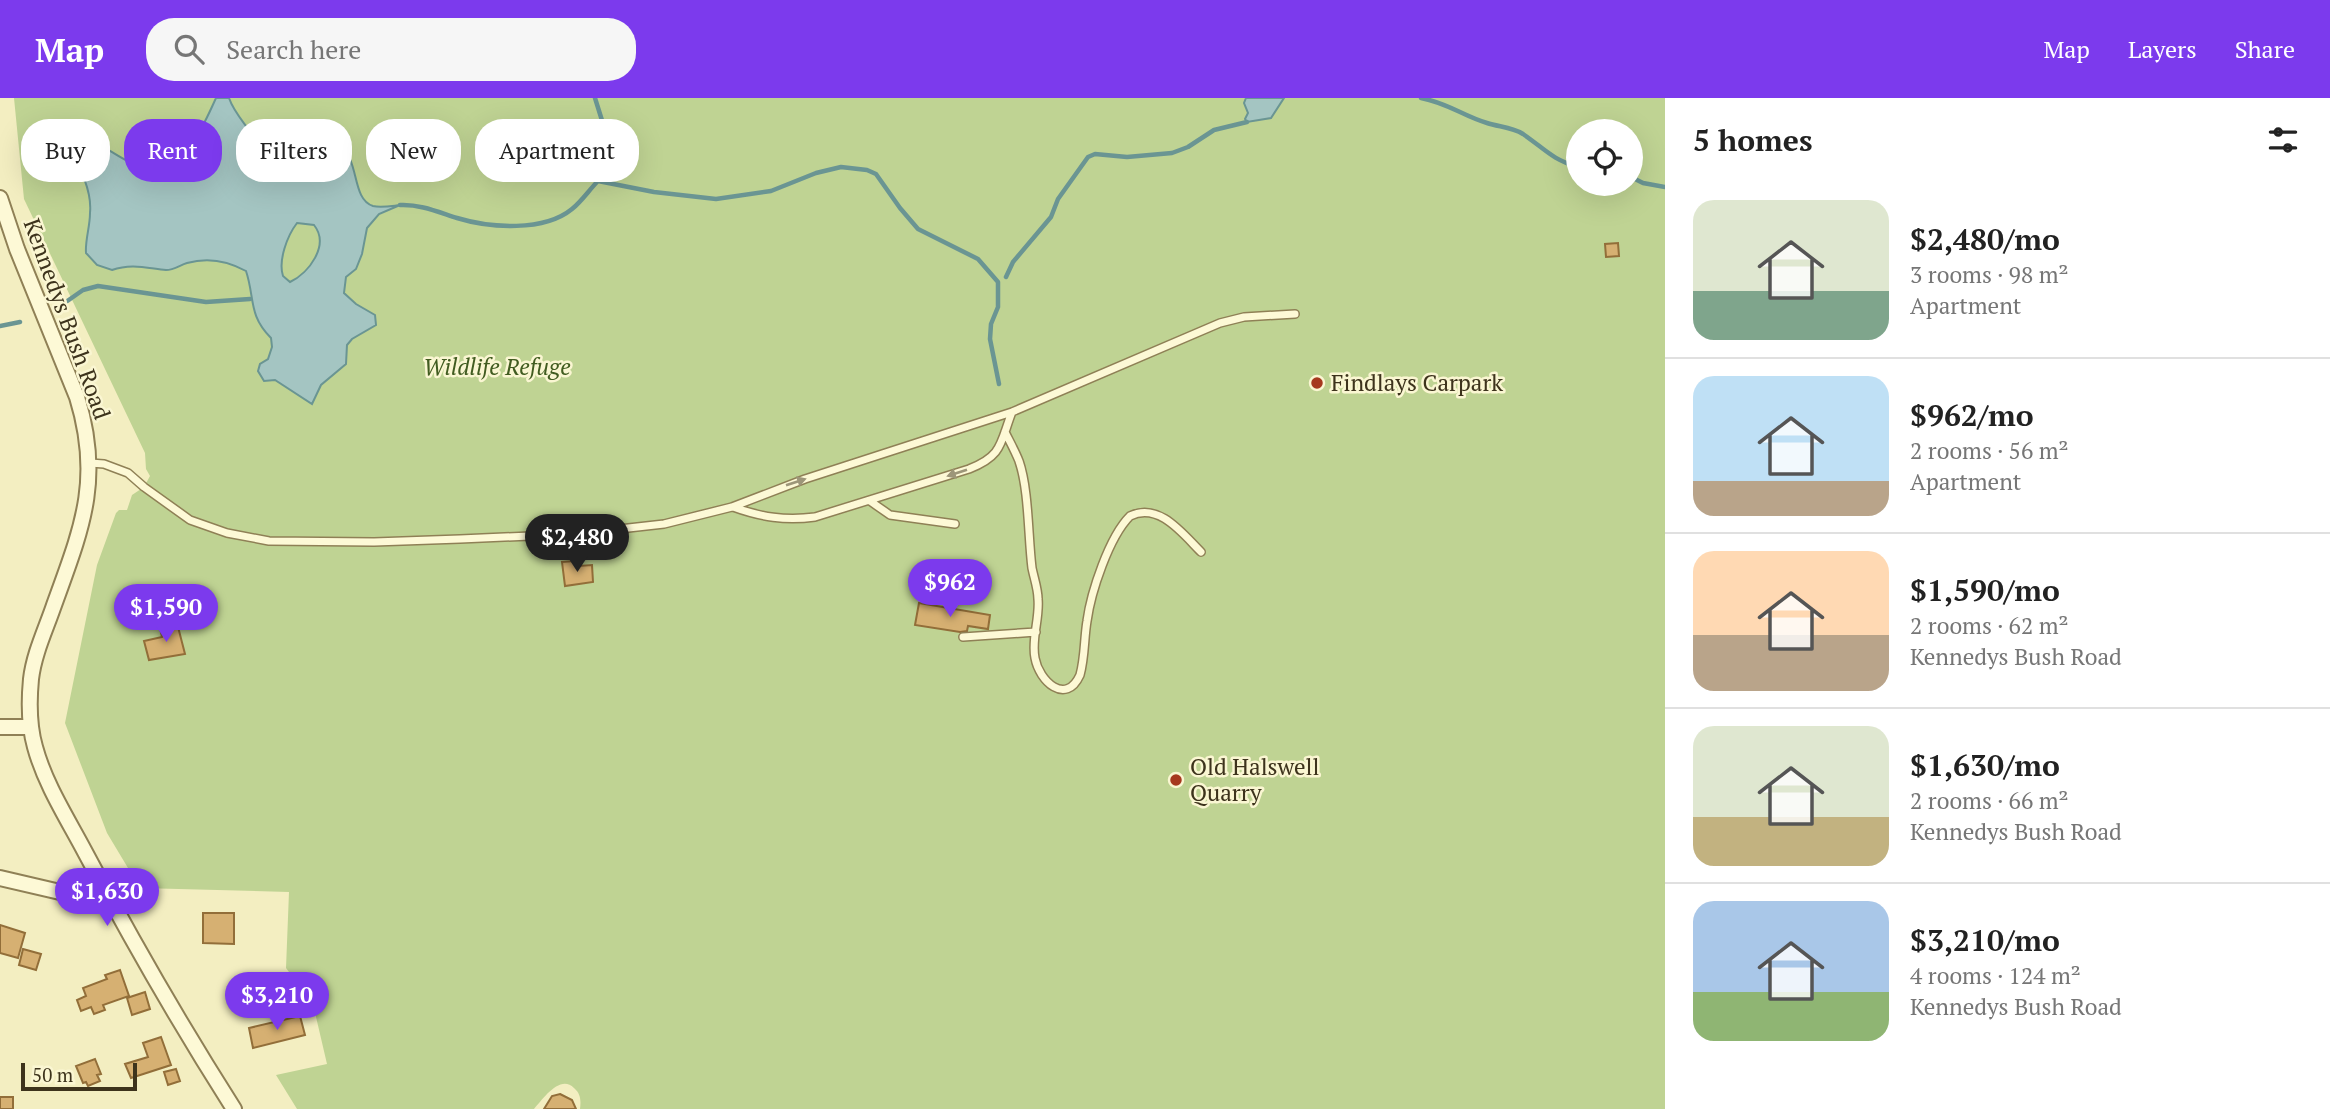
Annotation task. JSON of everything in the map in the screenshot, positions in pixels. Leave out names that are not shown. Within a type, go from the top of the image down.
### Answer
[{"type":"street","name":"Kennedys Bush Road","points":[[0,198],[16,249],[77,397],[84,419],[90,463],[86,505],[81,523],[34,660],[30,693],[31,727],[40,766],[98,877],[234,1109]]},
{"type":"street","points":[[0,727],[31,727]]},
{"type":"street","points":[[0,878],[60,892],[71,890],[98,877]]},
{"type":"lane","points":[[90,463],[104,464],[128,473],[170,507],[197,523],[227,533],[270,541],[374,542],[575,534],[676,523],[732,507],[784,486],[1012,412],[1220,323],[1244,317],[1295,314]]},
{"type":"lane","points":[[732,507],[757,516],[797,519],[815,517],[984,463],[998,451],[1012,412]]},
{"type":"lane","points":[[1005,432],[1019,463],[1038,599],[1034,652],[1038,668],[1051,685],[1064,690],[1076,684],[1083,663],[1087,617],[1097,580],[1120,528],[1129,516],[1136,513],[1156,513],[1176,527],[1201,552]]},
{"type":"lane","points":[[870,501],[890,515],[923,522],[955,524]]},
{"type":"lane","points":[[963,637],[1036,632]]},
{"type":"green space","name":"Wildlife Refuge","points":[[14,98],[1665,98],[1665,1109],[580,1109],[578,1093],[569,1084],[563,1084],[547,1094],[534,1109],[297,1109],[276,1075],[327,1064],[313,1004],[286,968],[289,892],[140,888],[107,833],[65,723],[97,565],[116,513],[119,510],[127,510],[132,495],[144,487],[150,476],[146,469],[145,453],[24,199],[22,182],[110,182],[110,119],[21,119],[21,169]]},
{"type":"water","points":[[216,98],[229,98],[241,119],[236,119],[236,182],[352,182],[352,167],[361,196],[366,202],[376,207],[400,205],[379,214],[367,228],[356,269],[346,277],[344,293],[375,315],[376,325],[352,339],[347,345],[346,364],[321,385],[312,404],[275,380],[264,381],[258,371],[260,364],[268,359],[272,347],[271,338],[255,314],[246,271],[225,262],[210,260],[195,261],[169,270],[132,266],[112,270],[97,265],[86,253],[90,205],[85,182],[110,182],[110,151],[124,159],[124,182],[222,182],[222,119],[206,119]],"holes":[[[297,223],[314,225],[320,241],[315,258],[304,272],[290,282],[283,276],[282,270],[283,256],[290,235]]]},
{"type":"water","points":[[1246,98],[1284,98],[1271,118],[1247,122],[1245,119],[1248,113],[1244,103]]},
{"type":"building","points":[[1618,243],[1619,256],[1606,257],[1605,244]]},
{"type":"building","points":[[562,562],[579,563],[579,566],[592,565],[593,582],[565,586]]},
{"type":"building","points":[[919,603],[990,615],[988,629],[968,626],[967,631],[960,632],[915,625]]},
{"type":"building","points":[[177,623],[185,654],[149,660],[144,641],[162,637],[160,628]]},
{"type":"building","points":[[203,913],[234,913],[234,944],[203,943]]},
{"type":"building","points":[[0,925],[25,933],[18,958],[0,953]]},
{"type":"building","points":[[23,949],[41,954],[36,970],[19,965]]},
{"type":"building","points":[[120,970],[129,996],[103,1005],[105,1010],[94,1014],[91,1007],[81,1011],[77,1000],[86,996],[83,988],[107,979],[105,975]]},
{"type":"building","points":[[145,992],[150,1009],[132,1015],[127,998]]},
{"type":"building","points":[[300,1016],[305,1035],[253,1048],[249,1028]]},
{"type":"building","points":[[161,1037],[171,1065],[131,1078],[125,1064],[148,1057],[143,1043]]},
{"type":"building","points":[[95,1059],[101,1074],[97,1075],[100,1081],[88,1086],[86,1082],[83,1083],[76,1066]]},
{"type":"building","points":[[176,1069],[180,1081],[168,1085],[164,1072]]},
{"type":"building","points":[[560,1094],[572,1100],[576,1109],[544,1109],[552,1096]]},
{"type":"building","points":[[0,1097],[13,1097],[13,1109],[0,1109]]},
{"type":"waterway","points":[[595,98],[605,130],[598,181],[654,192],[716,199],[771,191],[816,173],[841,167],[867,170],[876,174],[918,229],[978,259],[998,282],[998,307],[991,324],[990,339],[999,384]]},
{"type":"waterway","points":[[1421,98],[1478,120],[1519,132],[1566,162]]},
{"type":"waterway","points":[[1006,277],[1013,262],[1051,217],[1058,199],[1088,157],[1095,154],[1127,157],[1172,153],[1188,147],[1214,130],[1247,122]]},
{"type":"waterway","points":[[400,205],[422,207],[485,224],[532,225],[547,222],[572,209],[597,182]]},
{"type":"waterway","points":[[1643,183],[1665,187]]},
{"type":"waterway","points":[[63,304],[83,290],[98,286],[206,302],[250,299]]},
{"type":"waterway","points":[[0,326],[20,322]]},
{"type":"place","name":"Findlays Carpark","points":[[1317,383]]},
{"type":"place","name":"Old Halswell Quarry","points":[[1176,780]]}]
